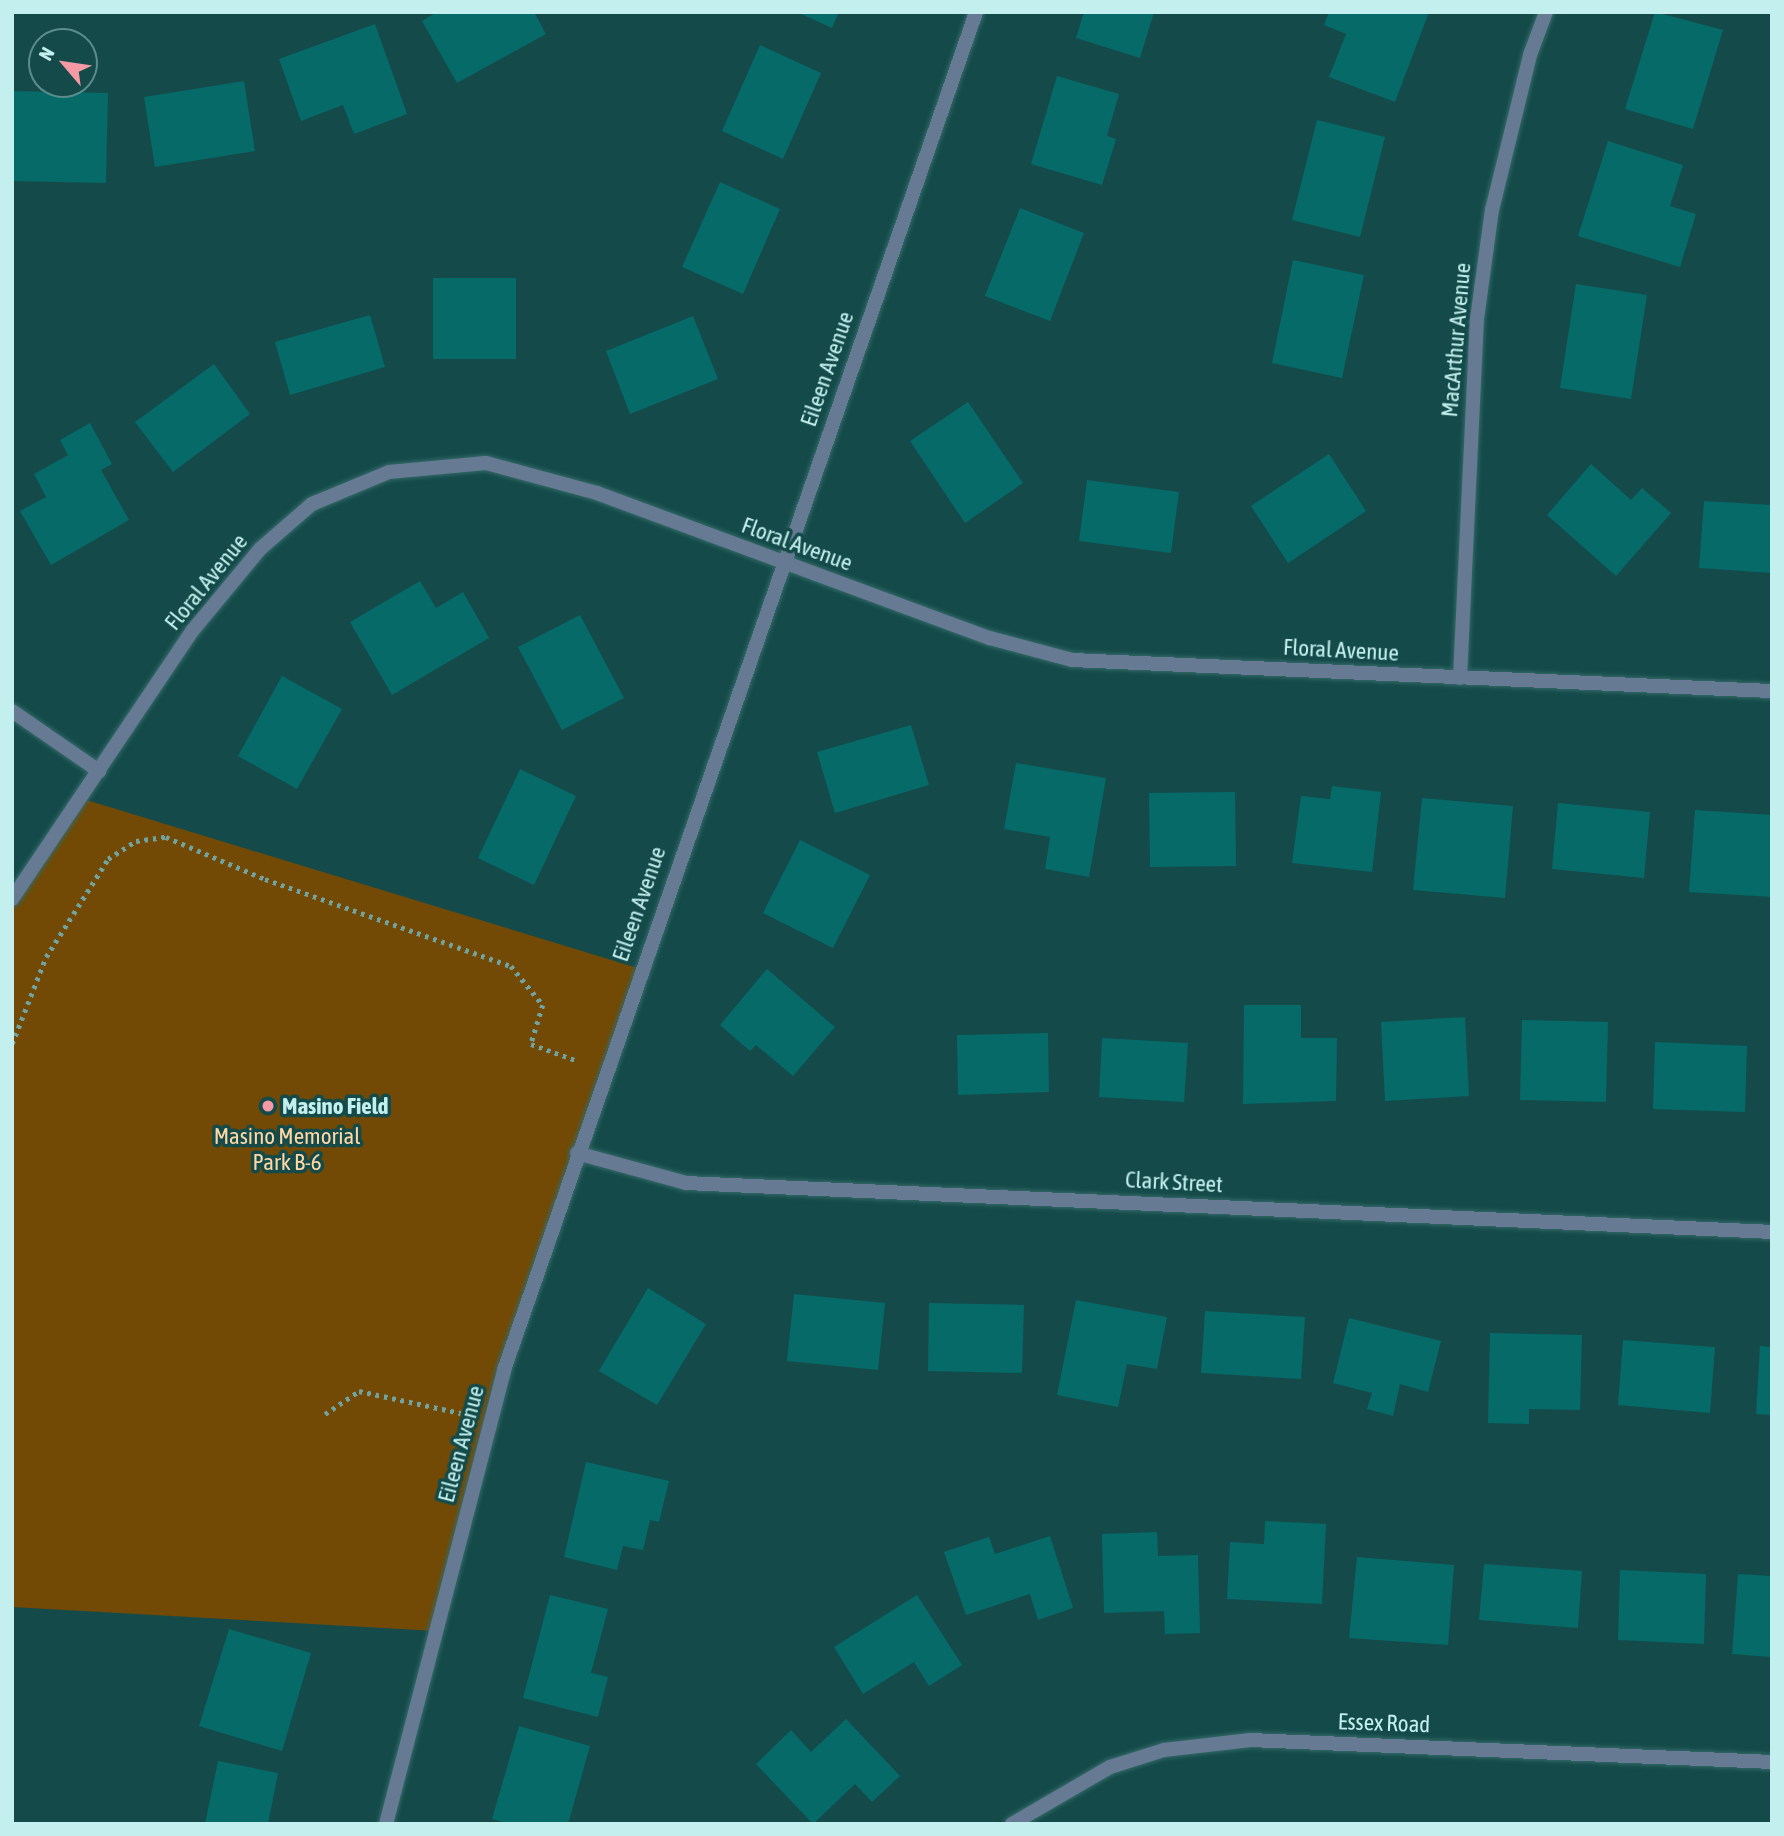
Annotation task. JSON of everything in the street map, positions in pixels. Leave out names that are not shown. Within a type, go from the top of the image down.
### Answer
[{"type":"street","name":"Eileen Avenue","points":[[386,1824],[491,1420],[604,1071],[976,12]]},
{"type":"street","name":"MacArthur Avenue","points":[[1460,678],[1477,319],[1492,210],[1530,55],[1546,12]]},
{"type":"street","name":"Floral Avenue","points":[[12,900],[193,630],[260,549],[312,504],[389,472],[486,463],[597,493],[782,564],[990,638],[1072,660],[1772,691]]},
{"type":"street","points":[[12,711],[99,771]]},
{"type":"street","name":"Clark Street","points":[[578,1153],[686,1183],[1772,1232]]},
{"type":"street","name":"Essex Road","points":[[1012,1824],[1110,1767],[1164,1750],[1250,1740],[1772,1762]]},
{"type":"path","points":[[12,1044],[46,957],[108,859],[136,841],[166,837],[265,879],[511,966],[543,1005],[531,1044],[604,1071]]},
{"type":"path","points":[[325,1415],[359,1391],[491,1420]]},
{"type":"green space","name":"Masino Memorial Park B-6","points":[[80,798],[641,969],[504,1370],[436,1631],[12,1607],[12,899]]},
{"type":"building","points":[[437,12],[534,12],[546,34],[457,83],[422,21]]},
{"type":"building","points":[[797,12],[839,12],[832,28]]},
{"type":"building","points":[[1084,12],[1154,12],[1140,58],[1076,38]]},
{"type":"building","points":[[1329,12],[1429,12],[1395,102],[1329,77],[1346,34],[1324,25]]},
{"type":"building","points":[[1655,12],[1723,30],[1693,129],[1625,109]]},
{"type":"building","points":[[375,24],[407,114],[354,134],[343,105],[301,121],[279,59]]},
{"type":"building","points":[[760,45],[821,73],[783,159],[722,131]]},
{"type":"building","points":[[1057,76],[1119,94],[1107,136],[1116,139],[1102,185],[1031,164]]},
{"type":"building","points":[[244,81],[255,151],[155,167],[144,97]]},
{"type":"building","points":[[12,91],[28,91],[28,98],[98,98],[98,93],[108,93],[106,183],[12,181]]},
{"type":"building","points":[[1317,120],[1385,137],[1360,237],[1292,220]]},
{"type":"building","points":[[1608,141],[1683,165],[1670,206],[1696,214],[1680,267],[1578,236]]},
{"type":"building","points":[[720,182],[780,209],[743,294],[682,267]]},
{"type":"building","points":[[1020,208],[1084,233],[1050,321],[985,296]]},
{"type":"building","points":[[1293,260],[1364,275],[1342,378],[1272,363]]},
{"type":"building","points":[[433,278],[516,278],[516,359],[433,359]]},
{"type":"building","points":[[1576,284],[1647,295],[1631,399],[1560,388]]},
{"type":"building","points":[[370,315],[385,367],[290,395],[275,342]]},
{"type":"building","points":[[693,316],[718,379],[630,414],[606,351]]},
{"type":"building","points":[[214,364],[250,414],[173,472],[135,422]]},
{"type":"building","points":[[968,402],[1023,483],[965,523],[910,441]]},
{"type":"building","points":[[90,423],[112,464],[101,470],[129,520],[51,565],[20,511],[46,497],[34,474],[68,455],[60,440]]},
{"type":"building","points":[[1329,454],[1366,511],[1288,563],[1251,506]]},
{"type":"building","points":[[1591,464],[1631,500],[1642,488],[1671,513],[1616,576],[1547,515]]},
{"type":"building","points":[[1087,480],[1179,492],[1171,553],[1079,541]]},
{"type":"building","points":[[1704,501],[1772,505],[1772,573],[1699,568]]},
{"type":"building","points":[[420,581],[436,608],[463,592],[489,638],[392,695],[350,622]]},
{"type":"building","points":[[580,615],[624,698],[562,730],[518,647]]},
{"type":"building","points":[[282,676],[342,709],[297,789],[238,756]]},
{"type":"building","points":[[911,725],[929,785],[835,813],[817,752]]},
{"type":"building","points":[[1016,763],[1106,778],[1089,877],[1045,869],[1050,837],[1004,829]]},
{"type":"building","points":[[520,769],[576,796],[534,885],[478,858]]},
{"type":"building","points":[[1332,786],[1381,792],[1372,872],[1292,863],[1301,796],[1330,799]]},
{"type":"building","points":[[1235,792],[1236,866],[1150,867],[1149,793]]},
{"type":"building","points":[[1422,798],[1513,806],[1505,898],[1413,890]]},
{"type":"building","points":[[1558,803],[1650,812],[1644,878],[1552,869]]},
{"type":"building","points":[[1695,810],[1772,815],[1772,897],[1689,892]]},
{"type":"building","points":[[800,840],[870,875],[833,948],[763,913]]},
{"type":"building","points":[[767,969],[835,1027],[793,1076],[756,1045],[750,1051],[720,1025]]},
{"type":"building","points":[[1244,1005],[1301,1005],[1301,1038],[1337,1038],[1336,1101],[1243,1104]]},
{"type":"building","points":[[1465,1017],[1469,1096],[1385,1101],[1381,1022]]},
{"type":"building","points":[[1522,1020],[1608,1022],[1606,1102],[1520,1100]]},
{"type":"building","points":[[1048,1033],[1049,1092],[958,1095],[957,1035]]},
{"type":"building","points":[[1102,1038],[1188,1043],[1184,1102],[1099,1097]]},
{"type":"building","points":[[1655,1042],[1747,1046],[1745,1112],[1653,1109]]},
{"type":"building","points":[[648,1288],[706,1324],[657,1405],[599,1371]]},
{"type":"building","points":[[794,1294],[885,1303],[878,1370],[787,1361]]},
{"type":"building","points":[[1076,1300],[1167,1317],[1157,1369],[1127,1364],[1118,1407],[1057,1395]]},
{"type":"building","points":[[929,1303],[1024,1305],[1022,1373],[928,1371]]},
{"type":"building","points":[[1205,1311],[1305,1317],[1301,1379],[1201,1373]]},
{"type":"building","points":[[1349,1318],[1441,1341],[1428,1392],[1400,1384],[1393,1416],[1367,1409],[1372,1393],[1333,1383]]},
{"type":"building","points":[[1490,1333],[1582,1335],[1580,1410],[1529,1409],[1529,1424],[1488,1423]]},
{"type":"building","points":[[1623,1340],[1715,1347],[1710,1413],[1618,1405]]},
{"type":"building","points":[[1760,1346],[1772,1347],[1772,1415],[1756,1414]]},
{"type":"building","points":[[586,1462],[669,1481],[659,1522],[650,1520],[643,1550],[623,1546],[617,1570],[564,1557]]},
{"type":"building","points":[[1265,1521],[1326,1524],[1322,1604],[1227,1599],[1230,1542],[1264,1544]]},
{"type":"building","points":[[1157,1532],[1158,1556],[1198,1555],[1200,1633],[1165,1634],[1164,1611],[1104,1613],[1102,1534]]},
{"type":"building","points":[[1050,1536],[1073,1608],[1038,1620],[1030,1594],[966,1615],[944,1552],[989,1537],[995,1554]]},
{"type":"building","points":[[1357,1557],[1454,1565],[1448,1645],[1349,1638]]},
{"type":"building","points":[[1484,1564],[1582,1571],[1578,1628],[1479,1620]]},
{"type":"building","points":[[1620,1570],[1706,1574],[1704,1644],[1618,1640]]},
{"type":"building","points":[[1738,1574],[1772,1576],[1770,1657],[1732,1654]]},
{"type":"building","points":[[550,1595],[608,1609],[591,1673],[608,1677],[598,1717],[523,1698]]},
{"type":"building","points":[[917,1595],[962,1665],[929,1686],[914,1662],[863,1694],[834,1647]]},
{"type":"building","points":[[229,1629],[311,1653],[282,1751],[199,1726]]},
{"type":"building","points":[[846,1719],[900,1776],[872,1802],[855,1784],[813,1824],[756,1764],[791,1730],[811,1752]]},
{"type":"building","points":[[519,1726],[590,1746],[568,1824],[510,1824],[492,1819]]},
{"type":"building","points":[[218,1761],[278,1773],[268,1824],[205,1824]]},
{"type":"place","name":"Masino Field","points":[[268,1106]]}]
